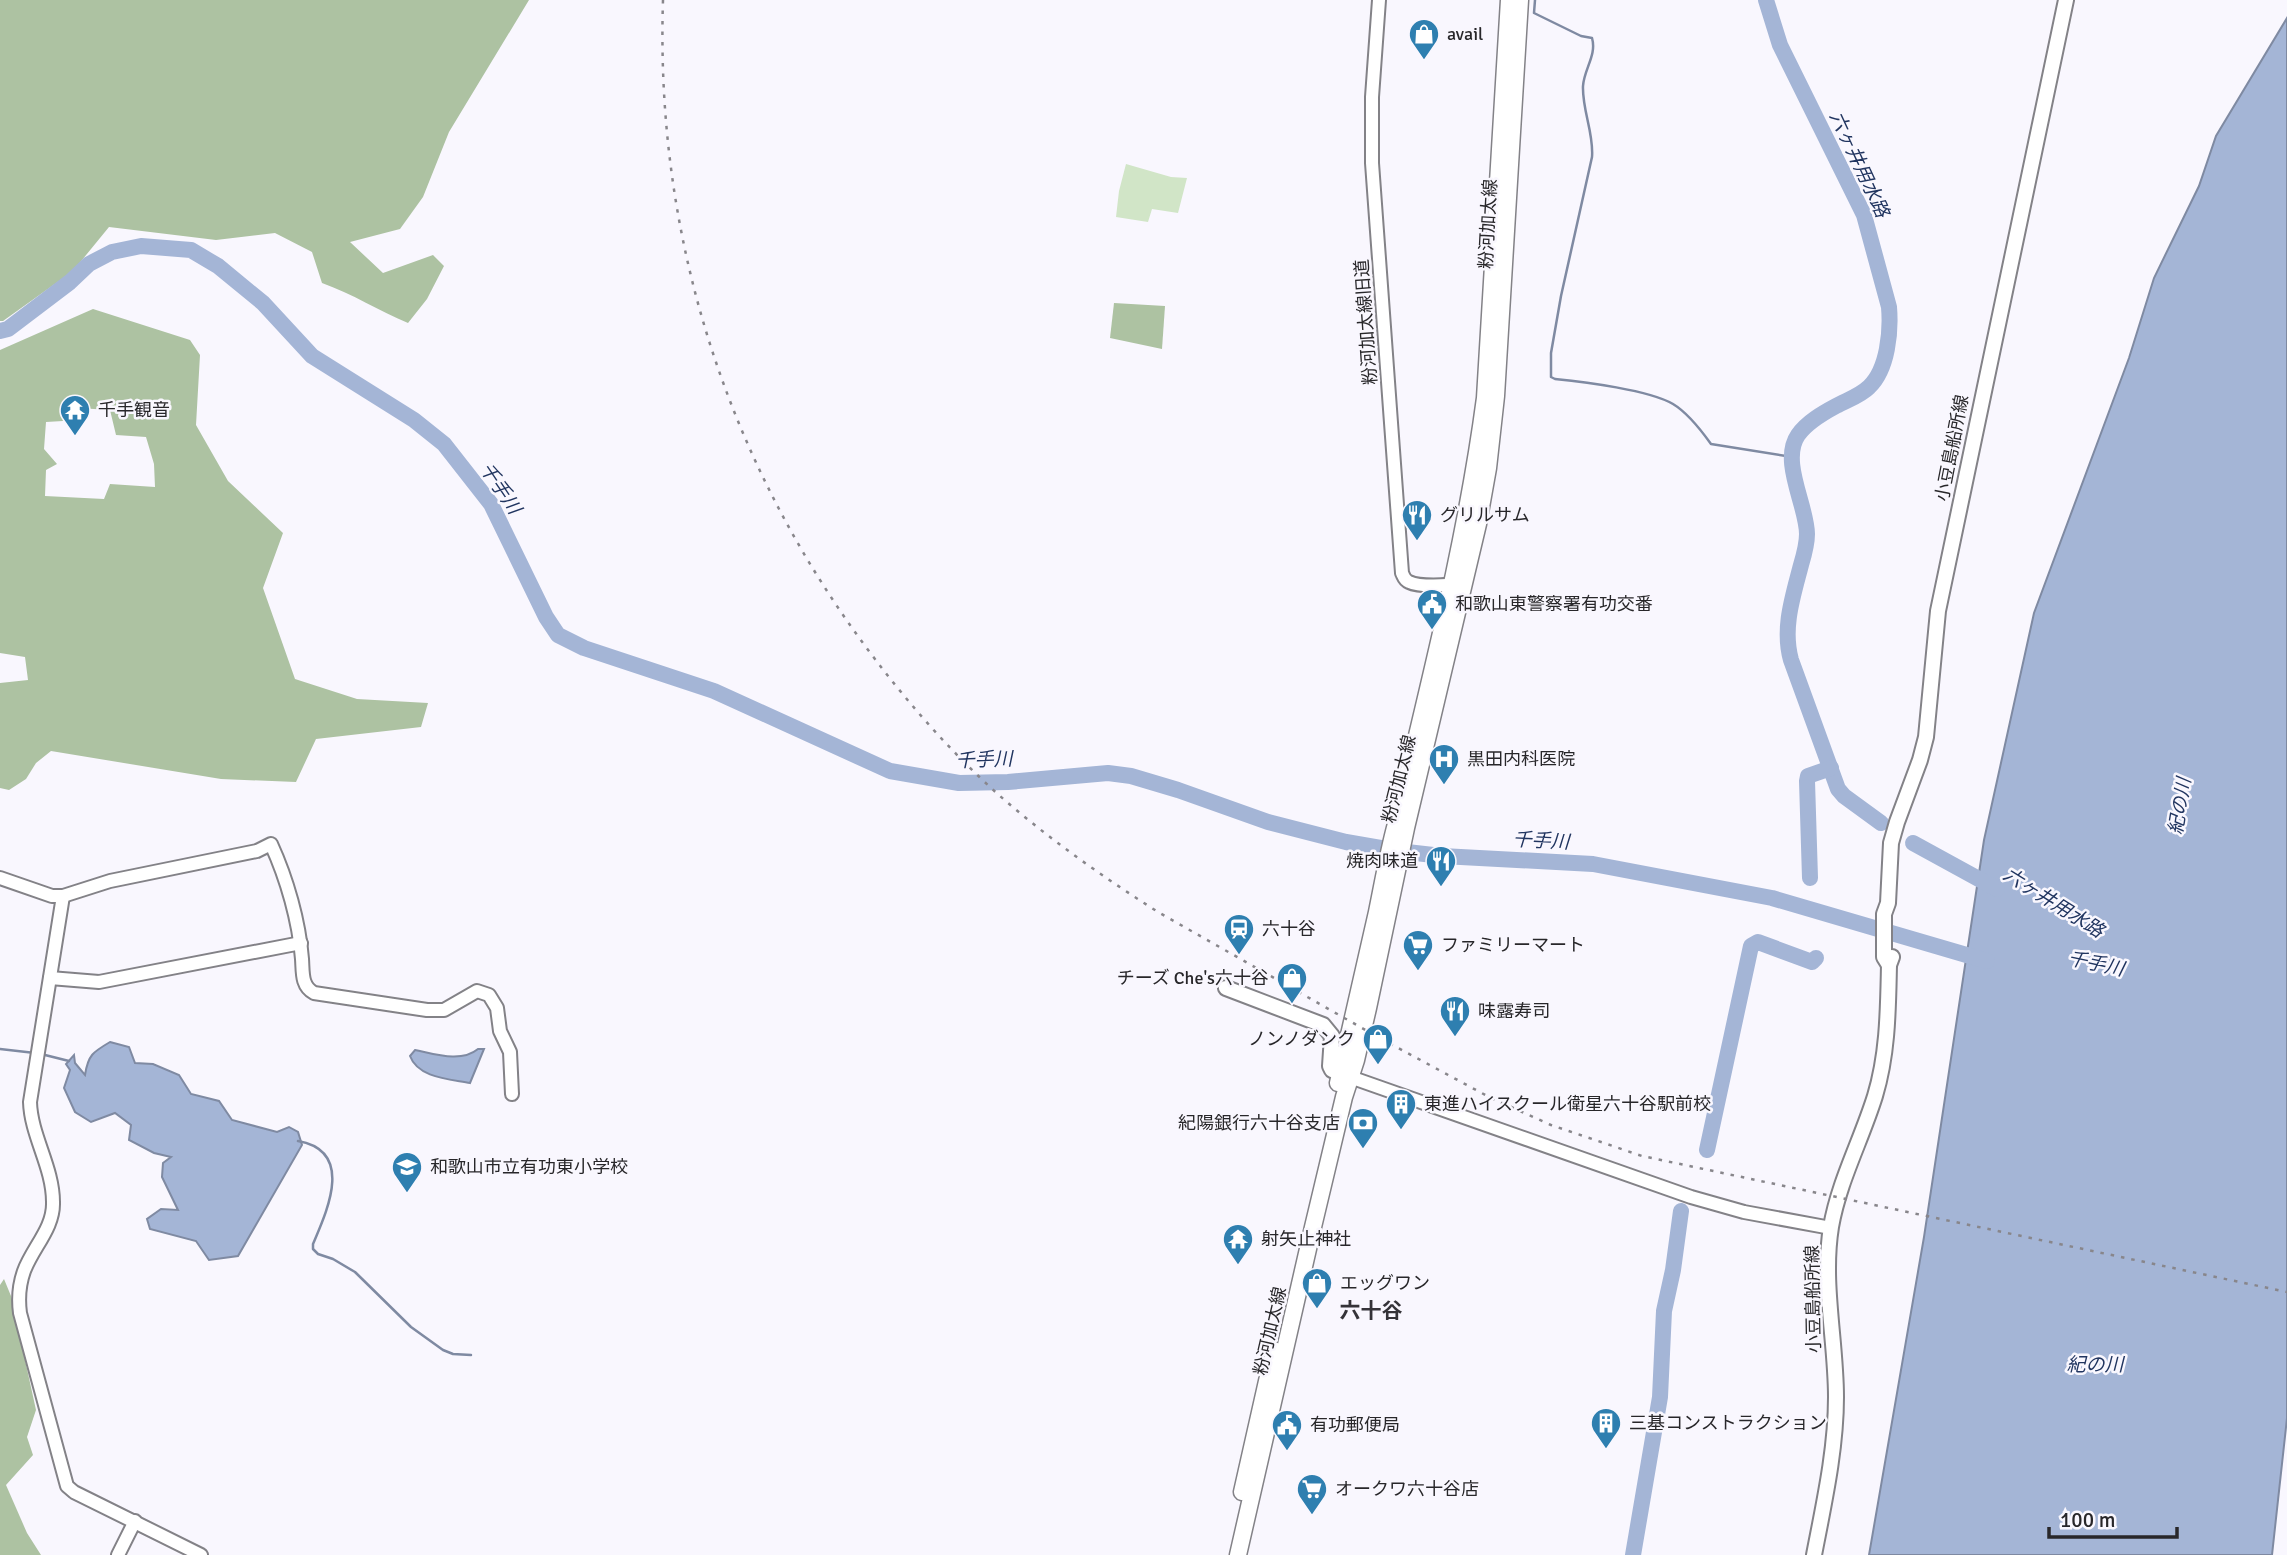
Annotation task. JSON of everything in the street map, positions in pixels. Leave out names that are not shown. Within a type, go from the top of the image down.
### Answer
[{"type":"main road","name":"粉河加太線","points":[[1458,583],[1485,398],[1509,0]]},
{"type":"main road","name":"粉河加太線","points":[[1238,1555],[1399,833],[1488,468],[1496,396],[1520,0]]},
{"type":"main road","name":"小豆島船所線","points":[[1814,1555],[1835,1437],[1836,1395],[1829,1253],[1831,1228],[1841,1185],[1876,1094],[1884,1059],[1888,1022],[1891,843],[1926,737],[1938,611],[2066,0]]},
{"type":"main road","points":[[1226,988],[1323,1025],[1332,1036],[1330,1066],[1332,1070],[1345,1075]]},
{"type":"main road","name":"粉河加太線","points":[[1228,1555],[1258,1415],[1345,1075]]},
{"type":"street","name":"粉河加太線旧道","points":[[1379,0],[1372,97],[1372,163],[1402,573],[1405,580],[1411,583],[1458,583]]},
{"type":"street","points":[[0,878],[52,896],[63,896],[110,881],[257,851],[271,844],[294,912],[307,990],[427,1010],[444,1010],[477,991],[489,995],[497,1008],[500,1031],[510,1052],[512,1094]]},
{"type":"street","points":[[63,896],[30,1102],[30,1115],[50,1179],[54,1202],[45,1233],[24,1270],[18,1296],[20,1313],[67,1486],[74,1492],[201,1555]]},
{"type":"street","points":[[50,978],[99,982],[300,943]]},
{"type":"street","points":[[1345,1075],[1691,1197],[1744,1212],[1831,1228]]},
{"type":"street","points":[[118,1555],[135,1521]]},
{"type":"green space","points":[[0,0],[529,0],[449,132],[423,197],[400,229],[350,242],[383,273],[433,255],[444,266],[427,299],[408,323],[322,283],[312,252],[275,233],[216,240],[109,227],[73,271],[0,321]]},
{"type":"green space","points":[[1126,164],[1171,177],[1187,178],[1178,213],[1152,209],[1148,222],[1116,217]]},
{"type":"green space","points":[[1114,303],[1165,306],[1162,349],[1110,338]]},
{"type":"green space","points":[[93,309],[190,340],[200,355],[196,425],[228,481],[283,533],[263,588],[295,679],[357,699],[428,703],[421,727],[316,739],[296,782],[221,779],[51,751],[36,763],[26,779],[9,790],[0,788],[0,683],[28,680],[25,657],[0,653],[0,350]],"holes":[[[78,408],[110,410],[116,435],[146,437],[154,464],[155,487],[110,484],[104,499],[45,496],[46,470],[57,464],[44,449],[46,422],[63,421]]]},
{"type":"green space","points":[[4,1279],[11,1296],[36,1410],[27,1437],[33,1455],[6,1485],[27,1533],[41,1555],[0,1555],[0,1285]]},
{"type":"water","name":"紀の川","points":[[2287,18],[2287,1418],[2272,1555],[1869,1555],[1924,1237],[1984,840],[2034,613],[2129,358],[2154,278],[2199,186],[2216,136]]},
{"type":"water","points":[[110,1042],[129,1047],[135,1063],[153,1064],[179,1075],[191,1094],[219,1101],[232,1120],[277,1132],[289,1127],[298,1132],[302,1145],[238,1256],[209,1260],[196,1241],[150,1229],[147,1219],[161,1209],[178,1210],[162,1177],[163,1163],[171,1157],[154,1153],[129,1140],[131,1125],[115,1113],[91,1122],[75,1112],[64,1088],[70,1070],[66,1064],[74,1055],[75,1063],[85,1075],[92,1055]]},
{"type":"water","points":[[484,1049],[470,1083],[427,1073],[414,1063],[410,1056],[415,1050],[456,1057]]},
{"type":"waterway","points":[[1535,0],[1534,13],[1581,36],[1592,38],[1593,44],[1583,86],[1592,157],[1561,296],[1551,353],[1551,377],[1616,387],[1662,399],[1684,412],[1711,444],[1792,457]]},
{"type":"waterway","name":"六ヶ井用水路","points":[[1766,0],[1780,45],[1864,215],[1889,307],[1887,349],[1875,379],[1862,393],[1811,422],[1798,435],[1793,446],[1793,470],[1807,534],[1788,624],[1791,660],[1838,789],[1881,823]]},
{"type":"waterway","name":"千手川","points":[[0,331],[8,329],[70,282],[89,264],[112,252],[141,246],[191,250],[218,266],[263,303],[312,356],[414,420],[444,444],[491,504],[546,617],[558,635],[584,648],[714,691],[890,771],[959,783],[1008,782],[1108,773],[1131,776],[1268,822],[1346,842],[1442,856],[1593,864],[1772,898],[1987,961]]},
{"type":"waterway","points":[[1810,878],[1807,781],[1808,776],[1831,768]]},
{"type":"waterway","name":"六ヶ井用水路","points":[[1913,843],[1997,889]]},
{"type":"waterway","points":[[1707,1150],[1751,946],[1758,942],[1812,962],[1816,958]]},
{"type":"waterway","points":[[0,1049],[35,1053]]},
{"type":"waterway","points":[[41,1054],[69,1061]]},
{"type":"waterway","points":[[298,1141],[316,1147],[326,1157],[331,1169],[329,1200],[313,1249],[355,1272],[411,1327],[443,1350],[453,1354],[471,1355]]},
{"type":"waterway","points":[[1633,1555],[1660,1397],[1664,1311],[1681,1211]]},
{"type":"railway","points":[[663,0],[664,90],[672,179],[688,266],[712,350],[743,433],[781,512],[826,589],[878,663],[951,749],[983,781],[1038,827],[1158,912],[1376,1036],[1489,1097],[1551,1125],[1642,1156],[2287,1292]]},
{"type":"place","name":"avail","points":[[1424,61]]},
{"type":"place","name":"千手観音","points":[[75,437]]},
{"type":"place","name":"グリルサム","points":[[1417,542]]},
{"type":"place","name":"和歌山東警察署有功交番","points":[[1432,631]]},
{"type":"place","name":"黒田内科医院","points":[[1444,786]]},
{"type":"place","name":"焼肉味道","points":[[1441,888]]},
{"type":"place","name":"六十谷","points":[[1239,956]]},
{"type":"place","name":"ファミリーマート","points":[[1418,972]]},
{"type":"place","name":"チーズ Che's六十谷","points":[[1292,1005]]},
{"type":"place","name":"味露寿司","points":[[1455,1038]]},
{"type":"place","name":"ノンノダンク","points":[[1378,1066]]},
{"type":"place","name":"東進ハイスクール衛星六十谷駅前校","points":[[1401,1131]]},
{"type":"place","name":"紀陽銀行六十谷支店","points":[[1363,1150]]},
{"type":"place","name":"和歌山市立有功東小学校","points":[[407,1194]]},
{"type":"place","name":"射矢止神社","points":[[1238,1266]]},
{"type":"place","name":"エッグワン","points":[[1317,1310]]},
{"type":"place","name":"三基コンストラクション","points":[[1606,1450]]},
{"type":"place","name":"有功郵便局","points":[[1287,1452]]},
{"type":"place","name":"オークワ六十谷店","points":[[1312,1516]]},
{"type":"district","name":"六十谷","points":[[1371,1311]]}]
